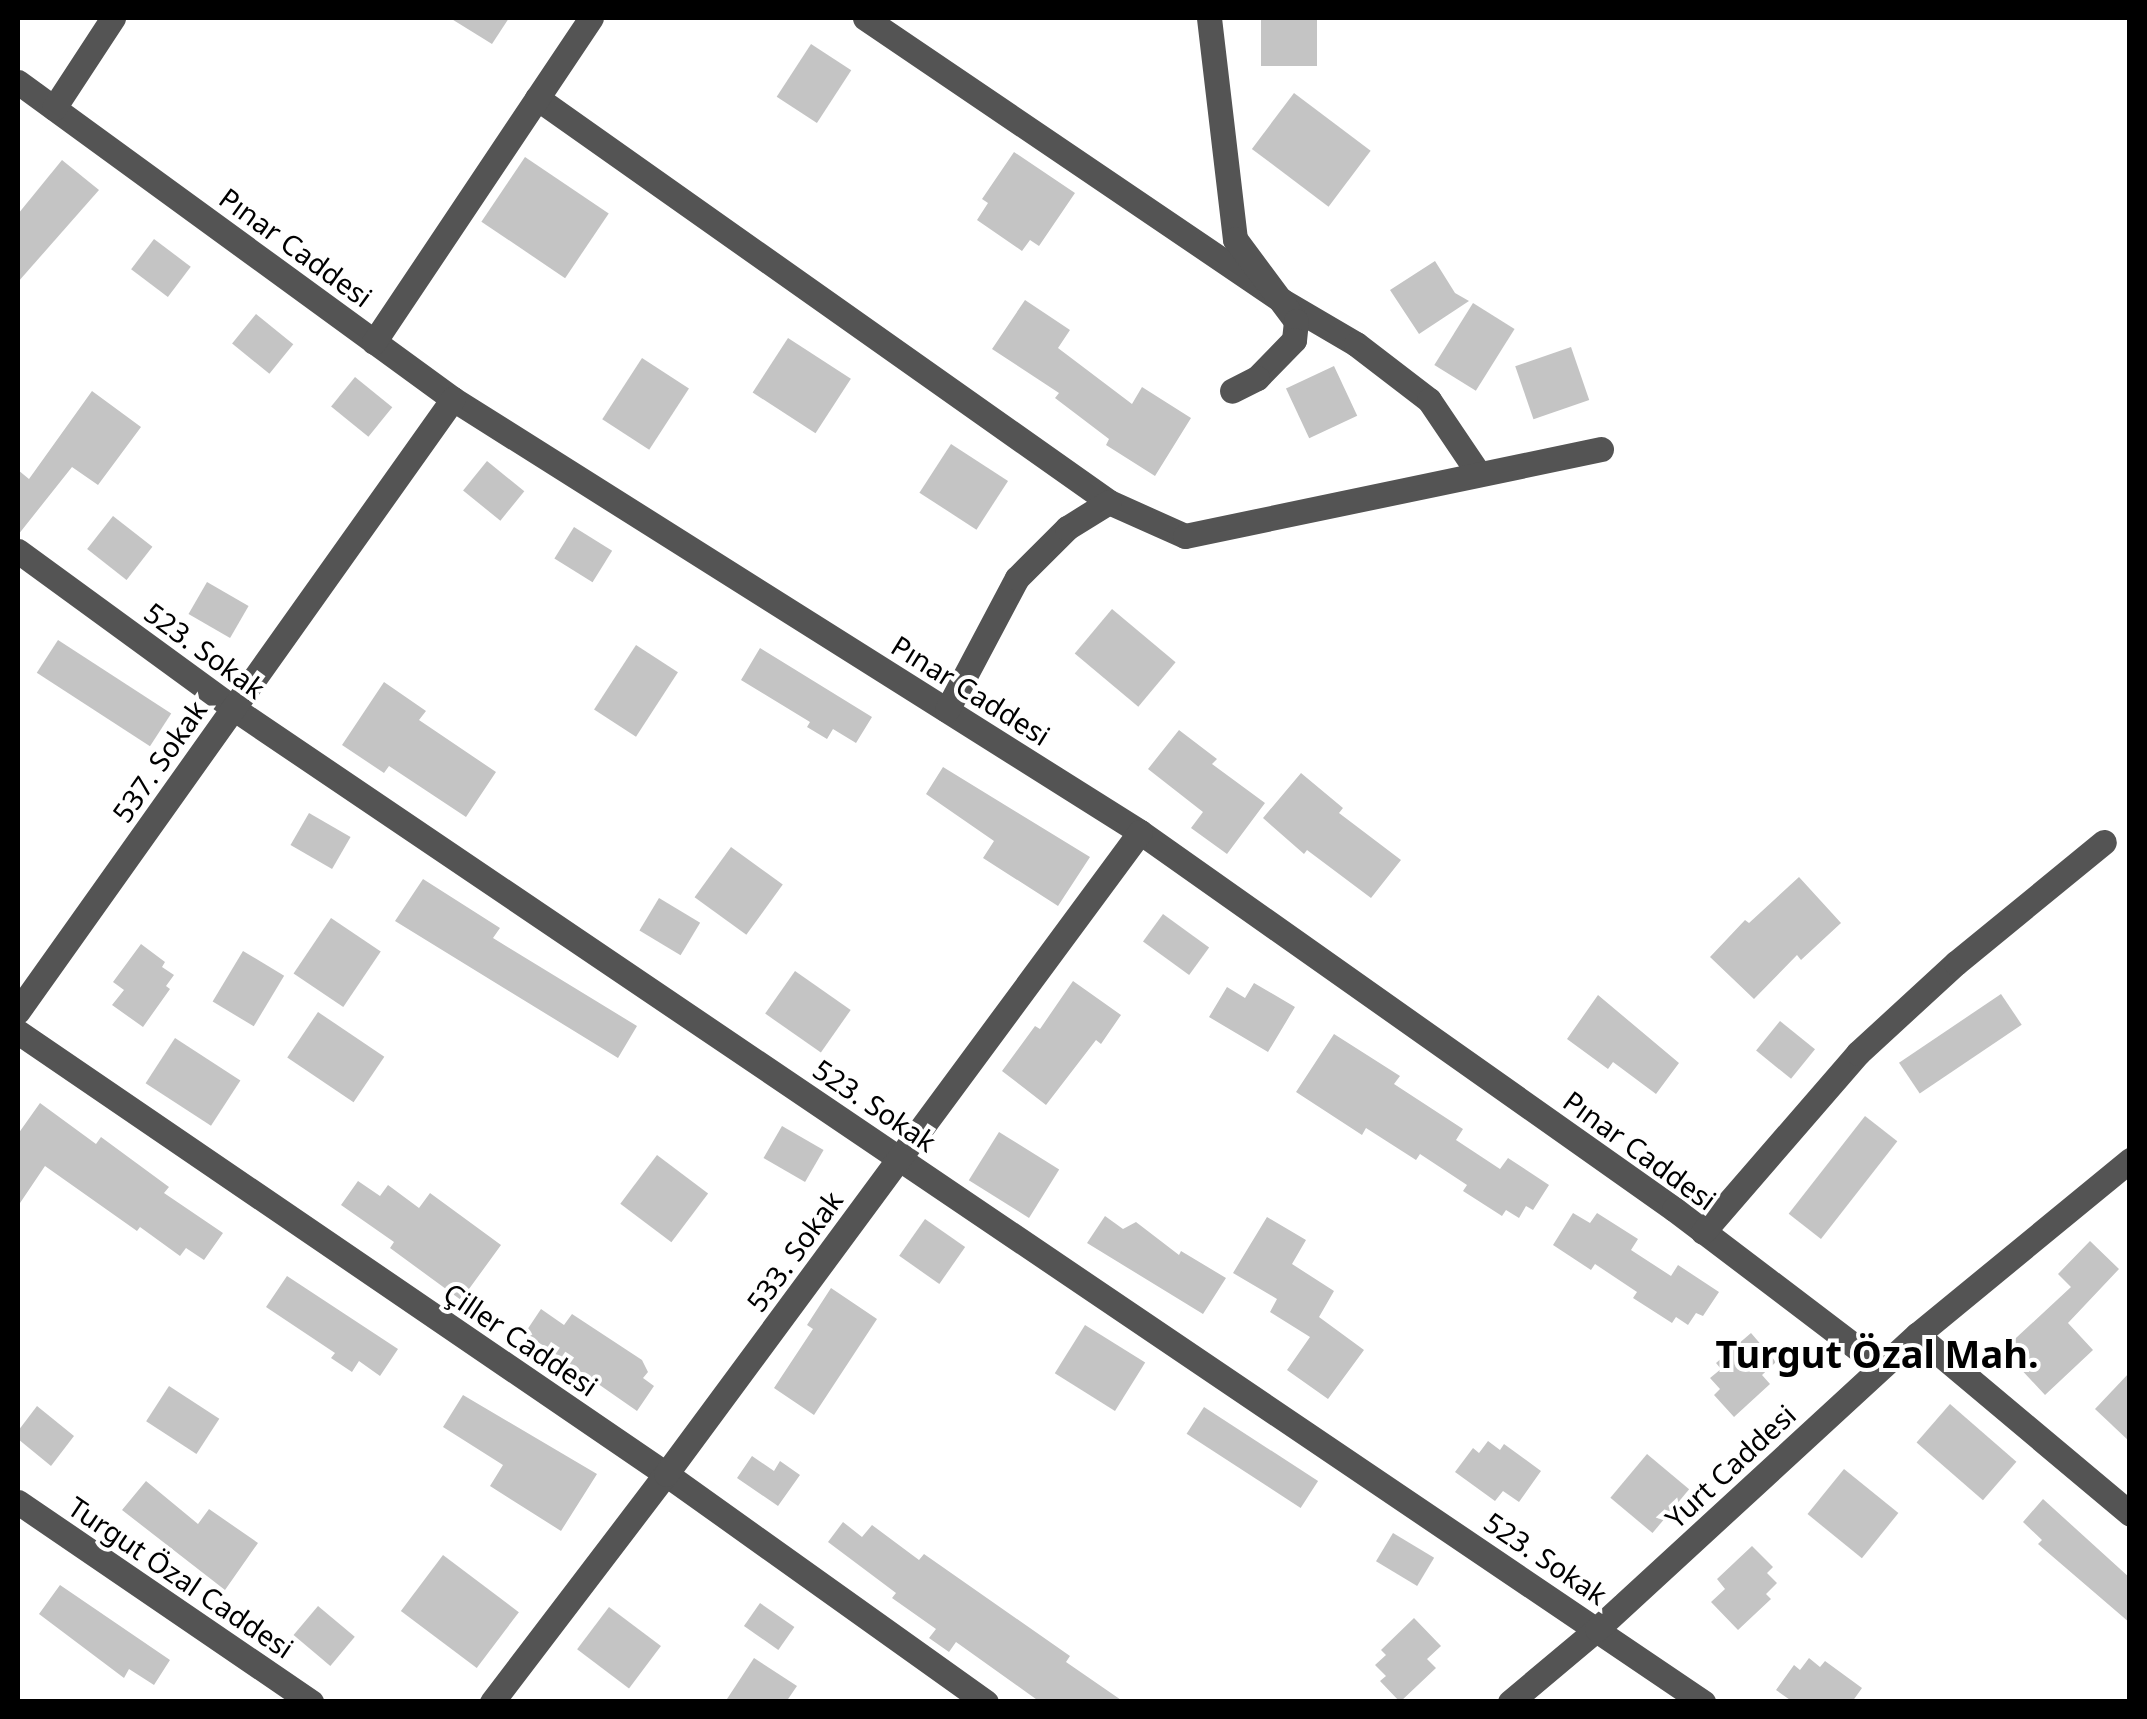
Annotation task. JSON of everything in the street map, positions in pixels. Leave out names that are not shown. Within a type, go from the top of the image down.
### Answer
[{"type":"street","points":[[54,108],[113,18]]},
{"type":"street","points":[[374,342],[592,18]]},
{"type":"street","points":[[865,18],[1281,300],[1356,344],[1428,400],[1479,474]]},
{"type":"street","points":[[1209,18],[1235,239],[1296,320],[1294,340],[1257,378],[1232,391]]},
{"type":"street","name":"Pınar Caddesi","points":[[18,82],[453,398],[1140,832],[1703,1232],[1882,1366]]},
{"type":"street","points":[[537,98],[1110,502],[1185,536],[1601,449]]},
{"type":"street","name":"537. Sokak","points":[[18,1010],[453,398]]},
{"type":"street","points":[[946,710],[1017,578],[1068,528],[1110,502]]},
{"type":"street","name":"523. Sokak","points":[[18,551],[233,708],[1703,1702]]},
{"type":"street","name":"533. Sokak","points":[[492,1702],[666,1474],[1140,832]]},
{"type":"street","points":[[1703,1232],[1858,1053],[1956,964],[2104,842]]},
{"type":"street","name":"Çiller Caddesi","points":[[18,1032],[666,1474],[986,1702]]},
{"type":"street","name":"Yurt Caddesi","points":[[1510,1702],[1597,1629],[1917,1335],[2126,1170]]},
{"type":"street","points":[[1917,1335],[2130,1514]]},
{"type":"street","name":"Turgut Özal Caddesi","points":[[18,1502],[311,1702]]},
{"type":"building","points":[[450,18],[509,18],[492,44]]},
{"type":"building","points":[[1261,18],[1317,18],[1317,66],[1261,66]]},
{"type":"building","points":[[811,44],[851,70],[817,123],[777,97]]},
{"type":"building","points":[[1294,93],[1371,151],[1329,207],[1252,149]]},
{"type":"building","points":[[1014,152],[1075,193],[1039,246],[1030,240],[1022,251],[977,220],[988,203],[982,199]]},
{"type":"building","points":[[525,157],[609,213],[565,278],[481,222]]},
{"type":"building","points":[[62,160],[99,190],[18,282],[18,214]]},
{"type":"building","points":[[154,239],[191,267],[168,297],[131,269]]},
{"type":"building","points":[[1435,261],[1455,293],[1469,301],[1419,334],[1390,290]]},
{"type":"building","points":[[1025,300],[1070,330],[1058,348],[1132,404],[1142,387],[1191,418],[1155,476],[1106,445],[1109,439],[1055,398],[1059,393],[992,349]]},
{"type":"building","points":[[1473,303],[1515,329],[1476,391],[1434,365]]},
{"type":"building","points":[[256,314],[293,344],[269,374],[232,344]]},
{"type":"building","points":[[788,338],[851,379],[815,433],[753,393]]},
{"type":"building","points":[[1571,347],[1589,400],[1533,419],[1515,366]]},
{"type":"building","points":[[642,358],[689,388],[649,450],[602,419]]},
{"type":"building","points":[[1334,366],[1357,416],[1309,438],[1286,388]]},
{"type":"building","points":[[355,377],[392,407],[368,437],[331,407]]},
{"type":"building","points":[[92,391],[141,427],[98,485],[72,467],[18,535],[18,470],[29,479]]},
{"type":"building","points":[[951,444],[1008,481],[976,530],[919,493]]},
{"type":"building","points":[[487,461],[524,491],[500,521],[463,491]]},
{"type":"building","points":[[113,516],[152,547],[127,580],[87,549]]},
{"type":"building","points":[[574,527],[612,551],[593,582],[554,558]]},
{"type":"building","points":[[207,582],[249,606],[230,638],[188,614]]},
{"type":"building","points":[[1112,609],[1176,662],[1138,707],[1075,653]]},
{"type":"building","points":[[58,640],[171,714],[150,746],[37,673]]},
{"type":"building","points":[[636,645],[678,672],[636,737],[594,710]]},
{"type":"building","points":[[760,648],[872,717],[856,743],[833,729],[827,739],[807,727],[810,722],[741,680]]},
{"type":"building","points":[[384,682],[426,711],[419,720],[496,772],[466,817],[389,766],[384,773],[342,745]]},
{"type":"building","points":[[1179,730],[1217,759],[1212,764],[1265,803],[1227,854],[1191,828],[1203,812],[1148,769]]},
{"type":"building","points":[[943,767],[1090,857],[1058,906],[983,858],[994,841],[926,794]]},
{"type":"building","points":[[1301,773],[1343,808],[1339,813],[1401,860],[1371,898],[1307,850],[1304,854],[1263,818]]},
{"type":"building","points":[[309,813],[351,837],[332,869],[290,845]]},
{"type":"building","points":[[731,847],[783,885],[746,935],[695,897]]},
{"type":"building","points":[[1799,877],[1841,923],[1801,960],[1797,955],[1754,999],[1710,957],[1745,920],[1749,923]]},
{"type":"building","points":[[423,879],[500,928],[493,938],[637,1026],[618,1058],[395,921]]},
{"type":"building","points":[[659,898],[700,923],[681,955],[639,931]]},
{"type":"building","points":[[1163,914],[1209,948],[1189,975],[1143,942]]},
{"type":"building","points":[[331,918],[381,952],[343,1007],[294,974]]},
{"type":"building","points":[[141,944],[165,962],[162,967],[174,975],[166,986],[170,989],[143,1027],[112,1005],[124,990],[113,982]]},
{"type":"building","points":[[243,951],[284,976],[254,1026],[213,1002]]},
{"type":"building","points":[[795,971],[851,1010],[821,1053],[765,1014]]},
{"type":"building","points":[[1073,981],[1121,1015],[1101,1044],[1096,1040],[1046,1105],[1002,1071],[1035,1026],[1040,1029]]},
{"type":"building","points":[[1254,983],[1295,1007],[1268,1052],[1209,1017],[1227,987],[1245,998]]},
{"type":"building","points":[[2001,994],[2022,1025],[1920,1093],[1899,1063]]},
{"type":"building","points":[[1598,995],[1679,1063],[1656,1094],[1613,1062],[1608,1069],[1567,1039]]},
{"type":"building","points":[[318,1012],[384,1057],[354,1102],[287,1058]]},
{"type":"building","points":[[1780,1021],[1815,1049],[1791,1079],[1756,1051]]},
{"type":"building","points":[[1334,1034],[1400,1076],[1394,1084],[1463,1129],[1456,1140],[1500,1169],[1508,1158],[1549,1185],[1533,1210],[1526,1206],[1519,1218],[1506,1210],[1502,1216],[1463,1191],[1467,1185],[1420,1154],[1416,1160],[1366,1128],[1362,1135],[1296,1092]]},
{"type":"building","points":[[175,1038],[240,1080],[211,1126],[146,1083]]},
{"type":"building","points":[[40,1103],[96,1144],[101,1137],[169,1187],[164,1193],[223,1233],[204,1260],[186,1248],[180,1256],[140,1227],[137,1231],[45,1166],[18,1206],[18,1134]]},
{"type":"building","points":[[1865,1116],[1897,1141],[1821,1239],[1789,1214]]},
{"type":"building","points":[[782,1126],[824,1150],[805,1182],[764,1158]]},
{"type":"building","points":[[999,1132],[1059,1170],[1029,1218],[969,1180]]},
{"type":"building","points":[[657,1155],[708,1194],[671,1242],[620,1204]]},
{"type":"building","points":[[358,1181],[380,1196],[388,1185],[419,1208],[430,1193],[501,1245],[461,1300],[390,1248],[394,1242],[341,1205]]},
{"type":"building","points":[[1573,1213],[1590,1223],[1597,1213],[1638,1239],[1631,1250],[1671,1276],[1678,1265],[1719,1292],[1703,1316],[1696,1313],[1688,1325],[1676,1317],[1672,1323],[1633,1298],[1637,1292],[1595,1264],[1591,1270],[1553,1245]]},
{"type":"building","points":[[1105,1216],[1123,1229],[1136,1222],[1179,1255],[1181,1251],[1226,1278],[1203,1314],[1087,1243]]},
{"type":"building","points":[[1267,1217],[1306,1240],[1292,1264],[1334,1291],[1319,1317],[1364,1350],[1328,1399],[1287,1370],[1310,1337],[1270,1312],[1277,1299],[1233,1273]]},
{"type":"building","points":[[925,1219],[965,1247],[939,1284],[899,1256]]},
{"type":"building","points":[[2090,1241],[2119,1269],[2068,1323],[2093,1350],[2045,1395],[2003,1350],[2071,1287],[2058,1274]]},
{"type":"building","points":[[287,1276],[398,1349],[380,1376],[359,1361],[352,1372],[331,1358],[335,1353],[266,1307]]},
{"type":"building","points":[[831,1288],[877,1319],[814,1415],[774,1388],[813,1329],[807,1325]]},
{"type":"building","points":[[541,1309],[564,1325],[572,1314],[642,1360],[648,1372],[643,1378],[654,1386],[637,1411],[525,1333]]},
{"type":"building","points":[[1085,1325],[1145,1363],[1115,1411],[1055,1373]]},
{"type":"building","points":[[1751,1333],[1776,1362],[1762,1375],[1770,1384],[1734,1417],[1714,1395],[1720,1389],[1710,1378],[1721,1369],[1716,1363]]},
{"type":"building","points":[[2130,1372],[2130,1442],[2095,1409]]},
{"type":"building","points":[[169,1386],[219,1419],[196,1454],[146,1421]]},
{"type":"building","points":[[463,1395],[597,1474],[561,1531],[490,1486],[503,1465],[443,1427]]},
{"type":"building","points":[[1950,1404],[2016,1462],[1983,1500],[1917,1442]]},
{"type":"building","points":[[37,1406],[74,1436],[51,1466],[18,1439],[18,1431]]},
{"type":"building","points":[[1204,1407],[1318,1481],[1301,1508],[1187,1434]]},
{"type":"building","points":[[1488,1441],[1500,1450],[1504,1444],[1541,1471],[1519,1502],[1503,1491],[1495,1501],[1455,1472],[1473,1448],[1479,1453]]},
{"type":"building","points":[[1647,1454],[1689,1489],[1652,1533],[1610,1498]]},
{"type":"building","points":[[752,1456],[774,1471],[780,1461],[800,1475],[778,1506],[737,1478]]},
{"type":"building","points":[[1844,1469],[1898,1513],[1862,1558],[1807,1514]]},
{"type":"building","points":[[146,1481],[198,1524],[209,1509],[258,1543],[225,1590],[122,1510]]},
{"type":"building","points":[[2043,1499],[2130,1578],[2130,1623],[2038,1544],[2042,1540],[2023,1522]]},
{"type":"building","points":[[843,1522],[862,1537],[872,1525],[919,1560],[924,1554],[1070,1656],[1066,1662],[1124,1702],[1040,1702],[956,1642],[949,1652],[929,1638],[936,1629],[892,1598],[896,1593],[828,1542]]},
{"type":"building","points":[[1393,1533],[1434,1558],[1417,1586],[1376,1561]]},
{"type":"building","points":[[1752,1546],[1773,1567],[1767,1573],[1777,1583],[1766,1594],[1771,1599],[1738,1630],[1711,1602],[1725,1589],[1717,1579]]},
{"type":"building","points":[[443,1555],[519,1612],[477,1668],[401,1611]]},
{"type":"building","points":[[60,1585],[170,1660],[154,1685],[129,1669],[124,1678],[39,1614]]},
{"type":"building","points":[[760,1603],[794,1627],[778,1650],[744,1626]]},
{"type":"building","points":[[318,1606],[355,1637],[330,1666],[294,1635]]},
{"type":"building","points":[[609,1607],[661,1646],[629,1688],[577,1649]]},
{"type":"building","points":[[1414,1618],[1441,1646],[1427,1659],[1436,1668],[1400,1702],[1380,1681],[1386,1676],[1375,1665],[1386,1655],[1381,1650]]},
{"type":"building","points":[[754,1658],[797,1686],[786,1702],[725,1702]]},
{"type":"building","points":[[1809,1658],[1820,1667],[1825,1661],[1862,1688],[1852,1702],[1793,1702],[1776,1690],[1794,1665],[1800,1670]]},
{"type":"district","name":"Turgut Özal Mah.","points":[[1877,1354]]}]
